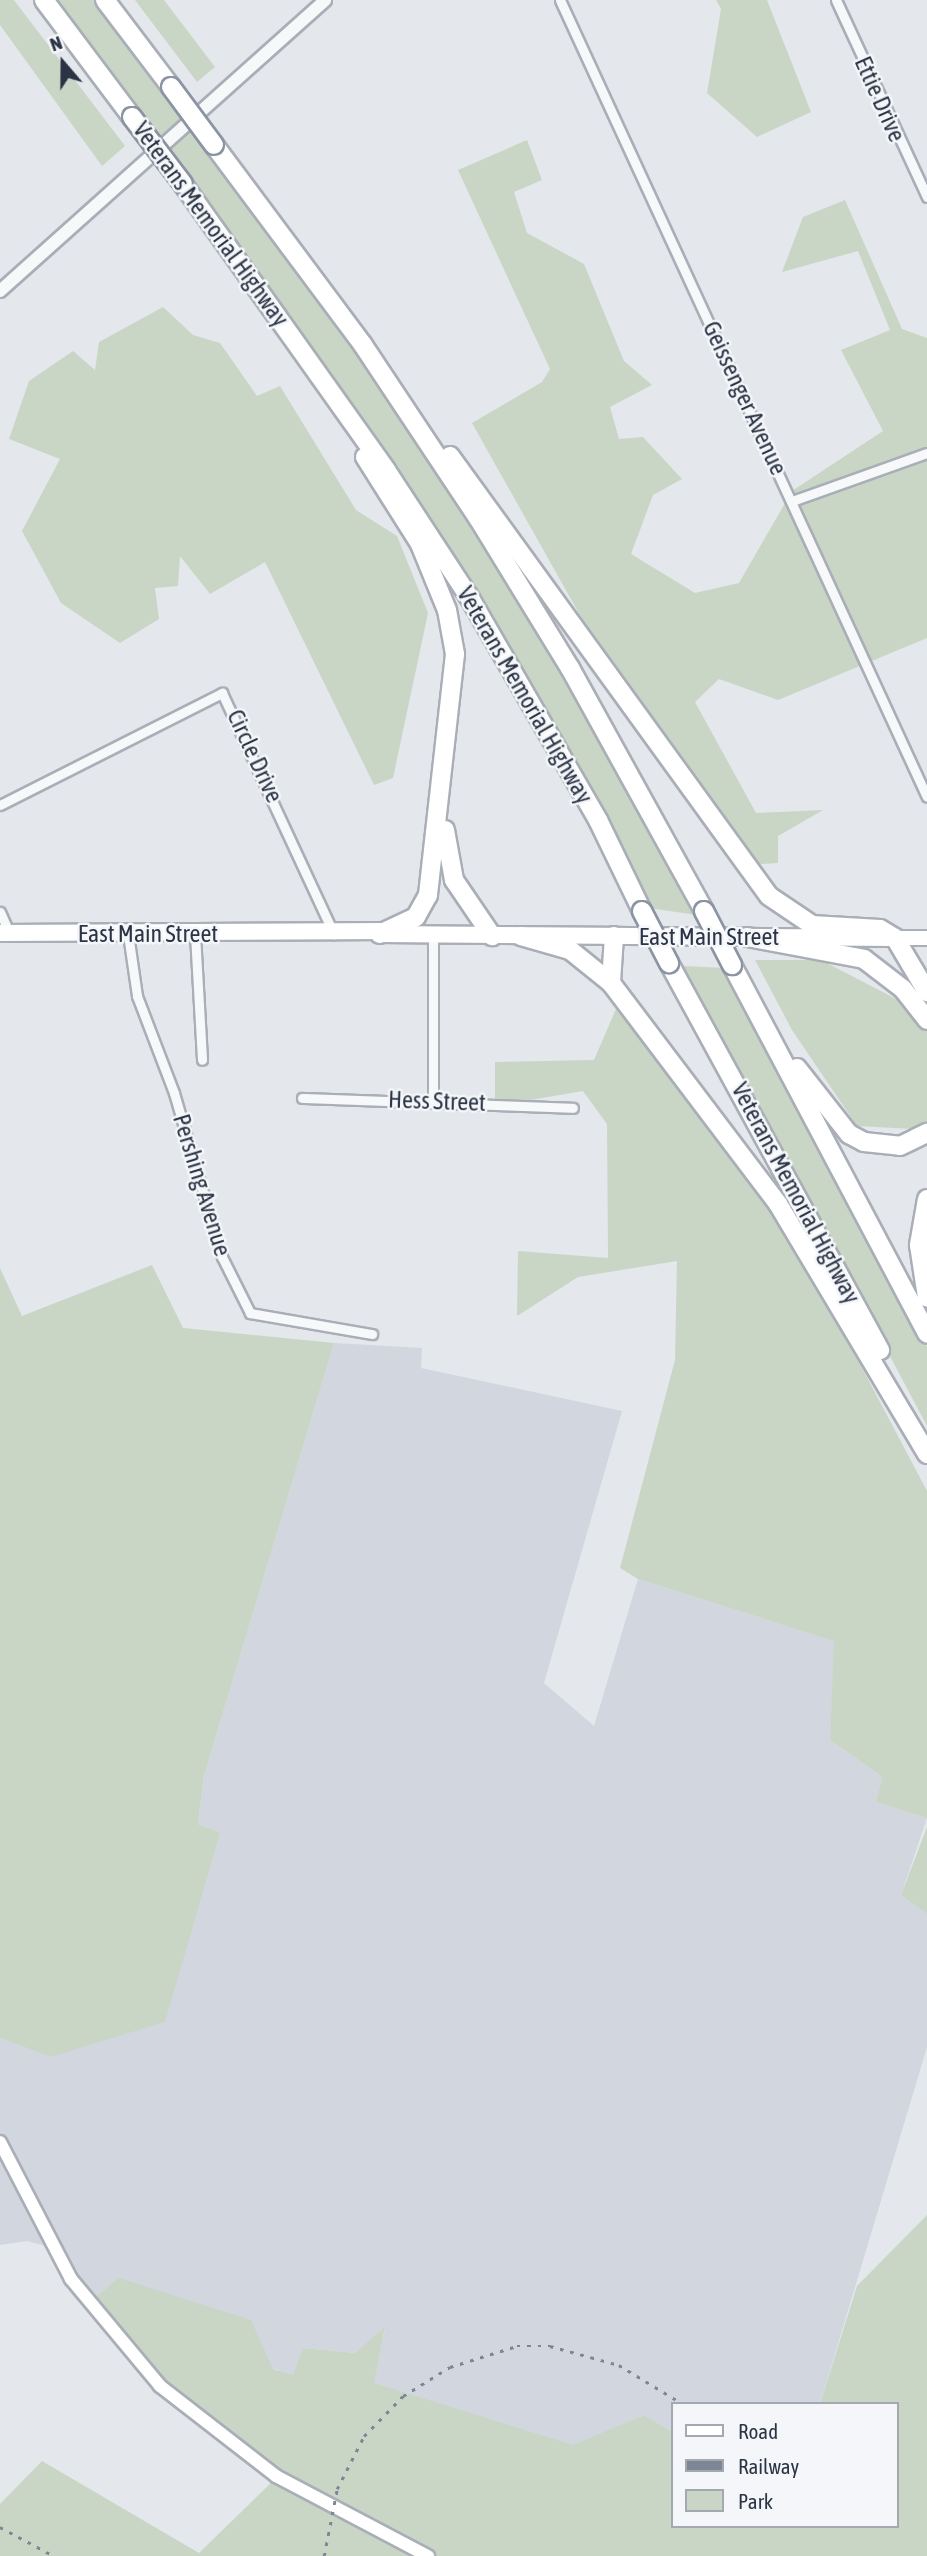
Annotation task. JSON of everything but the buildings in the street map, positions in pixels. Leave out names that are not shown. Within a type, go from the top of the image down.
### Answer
[{"type":"highway","name":"Veterans Memorial Highway","points":[[44,0],[183,184],[320,378],[471,600],[598,820],[642,911],[927,1440]]},
{"type":"highway","name":"Veterans Memorial Highway","points":[[105,0],[363,345],[570,668],[704,911],[927,1334]]},
{"type":"highway","points":[[363,345],[467,478],[769,896],[812,925],[880,929],[895,938],[927,992]]},
{"type":"highway","points":[[320,378],[420,544],[447,610],[455,654],[444,781],[426,902],[416,917],[380,933]]},
{"type":"highway","points":[[444,781],[451,873],[492,936]]},
{"type":"highway","name":"East Main Street","points":[[5,934],[335,935],[435,928],[492,936]]},
{"type":"highway","name":"East Main Street","points":[[380,933],[433,939],[492,936],[895,938]]},
{"type":"highway","points":[[521,936],[570,950],[611,983],[794,1229],[927,1454]]},
{"type":"highway","points":[[611,983],[614,936]]},
{"type":"highway","points":[[747,937],[864,959],[903,989],[927,1020]]},
{"type":"highway","points":[[754,1008],[849,1134],[891,1147],[927,1133]]},
{"type":"highway","points":[[927,1199],[919,1245],[927,1297]]},
{"type":"main road","name":"East Main Street","points":[[895,938],[927,938]]},
{"type":"main road","points":[[0,2142],[69,2277],[160,2386],[276,2476],[428,2556]]},
{"type":"street","points":[[0,291],[325,0]]},
{"type":"street","name":"Geissenger Avenue","points":[[560,0],[927,797]]},
{"type":"street","name":"Ettie Drive","points":[[836,0],[927,197]]},
{"type":"street","points":[[792,501],[927,453]]},
{"type":"street","name":"Circle Drive","points":[[0,805],[222,693],[335,935]]},
{"type":"street","points":[[0,912],[5,934]]},
{"type":"street","name":"Pershing Avenue","points":[[128,934],[137,996],[174,1093],[222,1257],[250,1313],[372,1334]]},
{"type":"street","points":[[195,934],[202,1060]]},
{"type":"street","points":[[433,939],[433,1100]]},
{"type":"street","name":"Hess Street","points":[[302,1098],[433,1100],[573,1108]]},
{"type":"shaded area","points":[[334,1343],[422,1348],[421,1368],[622,1411],[544,1683],[594,1726],[638,1579],[835,1641],[830,1740],[882,1777],[876,1802],[927,1818],[901,1895],[927,1914],[927,2047],[821,2402],[671,2402],[671,2431],[644,2415],[573,2446],[373,2383],[385,2329],[355,2353],[303,2348],[294,2376],[90,2302],[53,2248],[27,2241],[0,2245],[0,2038],[50,2057],[219,1833],[198,1824],[204,1776]]},
{"type":"green space","points":[[0,0],[14,0],[125,146],[102,166],[0,25]]},
{"type":"green space","points":[[51,0],[99,0],[183,118],[156,140]]},
{"type":"green space","points":[[135,0],[164,0],[215,67],[197,82]]},
{"type":"green space","points":[[716,0],[767,0],[811,112],[757,137],[707,93],[721,9]]},
{"type":"green space","points":[[191,126],[356,350],[471,523],[563,672],[697,915],[649,908],[605,816],[478,596],[329,371],[181,170],[185,166],[166,149]]},
{"type":"green space","points":[[527,140],[542,180],[514,192],[527,233],[584,264],[624,361],[652,385],[610,407],[619,439],[643,437],[682,479],[653,495],[631,554],[695,593],[739,583],[792,491],[883,431],[841,350],[890,330],[858,251],[782,272],[803,217],[845,200],[902,329],[927,338],[927,638],[778,700],[719,679],[695,702],[756,813],[823,810],[778,836],[778,863],[760,864],[581,617],[472,423],[542,382],[550,369],[458,170]]},
{"type":"green space","points":[[163,307],[193,335],[220,343],[257,396],[280,386],[356,510],[397,536],[428,613],[393,778],[374,785],[265,562],[210,594],[180,556],[178,586],[155,588],[159,619],[120,643],[61,603],[22,531],[60,459],[9,439],[29,381],[73,351],[95,370],[99,342]]},
{"type":"green space","points":[[755,960],[821,960],[927,1015],[927,1146],[913,1129],[857,1126],[792,1030]]},
{"type":"green space","points":[[683,966],[726,968],[927,1347],[927,1426]]},
{"type":"green space","points":[[616,1009],[784,1220],[927,1491],[927,1818],[876,1802],[882,1777],[830,1740],[834,1641],[638,1579],[620,1568],[675,1360],[677,1261],[578,1277],[517,1316],[518,1251],[608,1258],[607,1124],[583,1091],[495,1106],[495,1062],[594,1060]]},
{"type":"green space","points":[[152,1265],[183,1328],[334,1343],[204,1776],[198,1824],[220,1833],[165,2022],[50,2057],[0,2038],[0,1268],[22,1316]]},
{"type":"green space","points":[[927,1827],[927,1914],[901,1895]]},
{"type":"green space","points":[[927,2215],[927,2556],[0,2556],[0,2504],[42,2461],[199,2553],[278,2476],[116,2337],[90,2302],[119,2278],[251,2320],[273,2369],[293,2375],[303,2348],[355,2353],[385,2327],[374,2383],[573,2445],[644,2415],[671,2431],[671,2528],[899,2528],[899,2402],[821,2402],[857,2286]]},
{"type":"railway","points":[[324,2556],[337,2489],[364,2436],[403,2396],[450,2367],[517,2346],[550,2346],[619,2365],[680,2402]]},
{"type":"railway","points":[[0,2527],[54,2556]]}]
